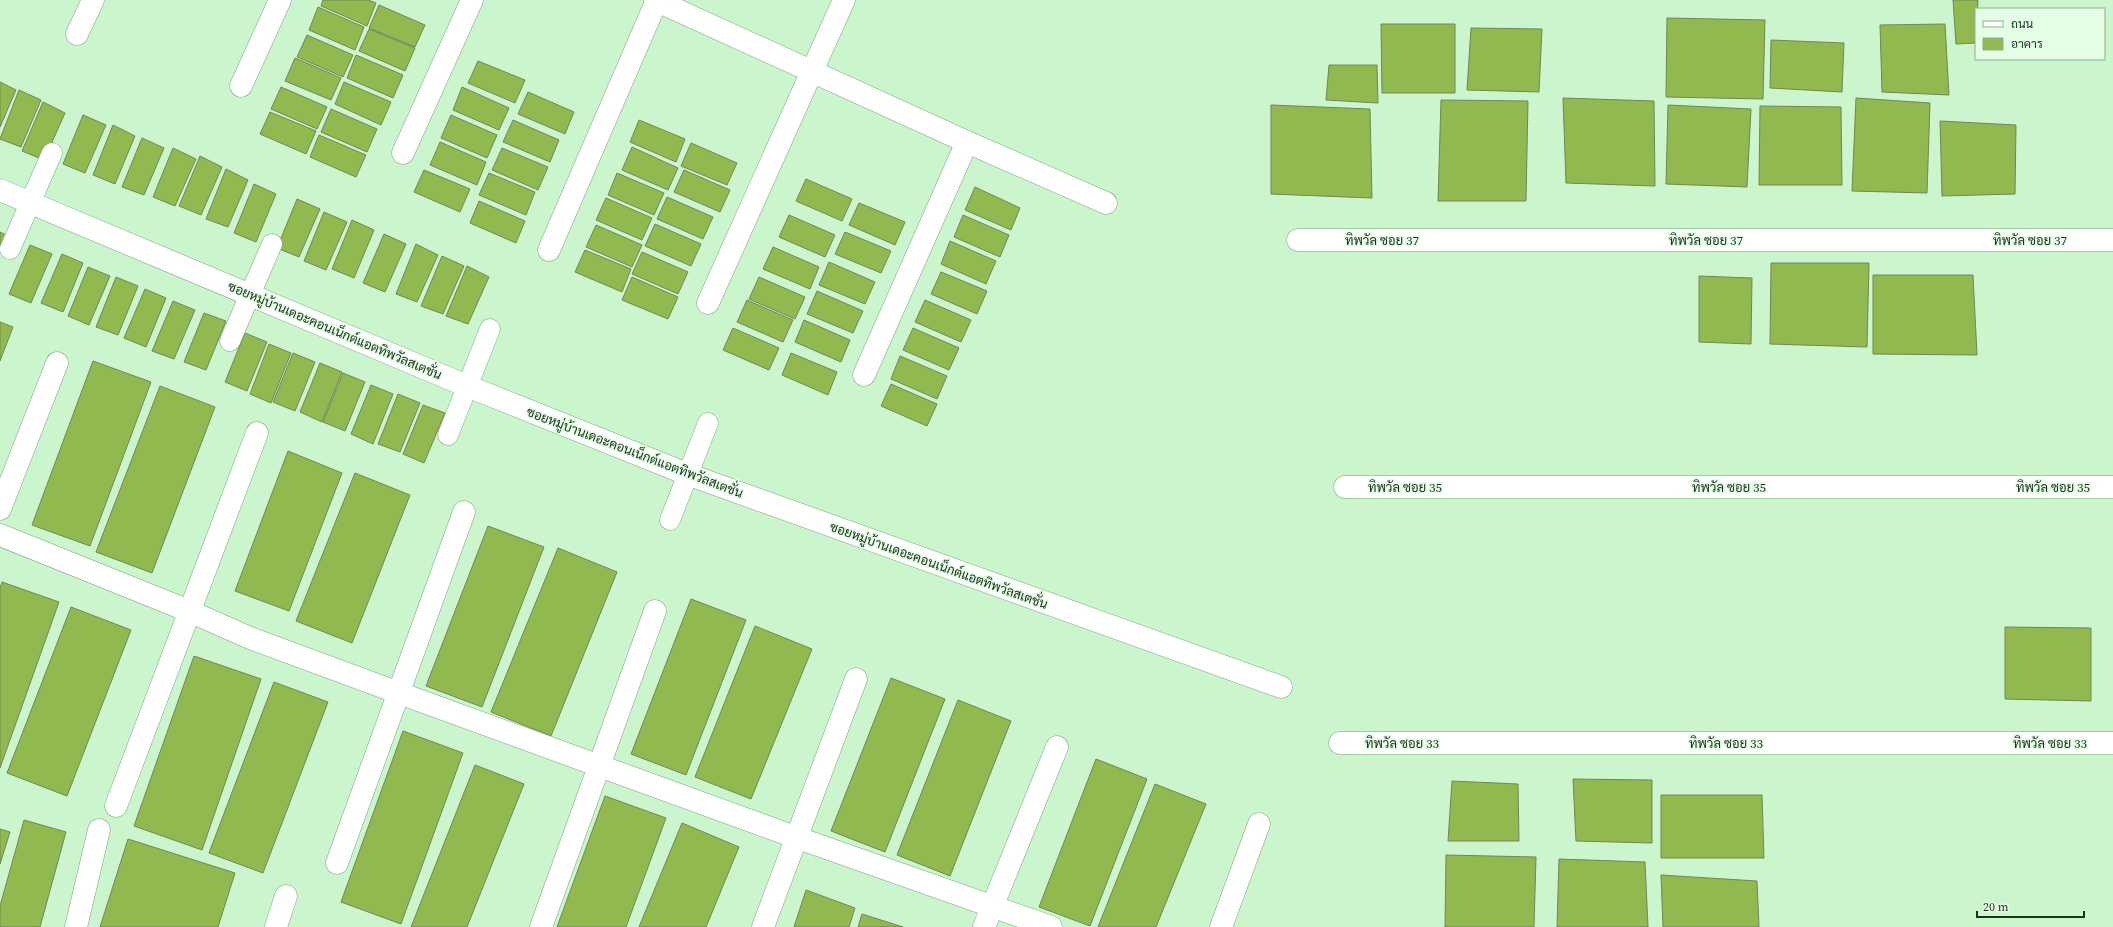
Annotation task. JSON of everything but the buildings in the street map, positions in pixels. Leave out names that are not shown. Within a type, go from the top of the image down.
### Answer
[{"type":"street","points":[[77,34],[93,0]]},
{"type":"street","points":[[242,86],[280,0]]},
{"type":"street","points":[[403,153],[472,0]]},
{"type":"street","points":[[549,250],[656,0],[967,142],[1106,202]]},
{"type":"street","points":[[708,303],[844,0]]},
{"type":"street","points":[[864,375],[967,142]]},
{"type":"street","name":"ซอยหมู่บ้านเดอะคอนเน็กต์แอตทิพวัลสเตชั่น","points":[[0,190],[467,386],[687,474],[1281,688]]},
{"type":"street","name":"ทิพวัล ซอย 37","points":[[1298,240],[2113,240]]},
{"type":"street","points":[[0,509],[57,363]]},
{"type":"street","points":[[116,806],[257,433]]},
{"type":"street","name":"ทิพวัล ซอย 35","points":[[1345,487],[2113,487]]},
{"type":"street","points":[[337,863],[464,512]]},
{"type":"street","points":[[0,535],[189,611],[250,638],[599,764],[795,837],[1051,927]]},
{"type":"street","points":[[541,927],[655,610]]},
{"type":"street","points":[[763,927],[795,837],[856,679]]},
{"type":"street","name":"ทิพวัล ซอย 33","points":[[1340,743],[2113,743]]},
{"type":"street","points":[[984,927],[1057,747]]},
{"type":"street","points":[[1221,927],[1259,824]]},
{"type":"street","points":[[76,927],[99,830]]},
{"type":"street","points":[[276,927],[286,896]]},
{"type":"lane","points":[[10,249],[52,153]]},
{"type":"lane","points":[[230,341],[272,244]]},
{"type":"lane","points":[[448,435],[490,329]]},
{"type":"lane","points":[[670,520],[708,423]]}]
